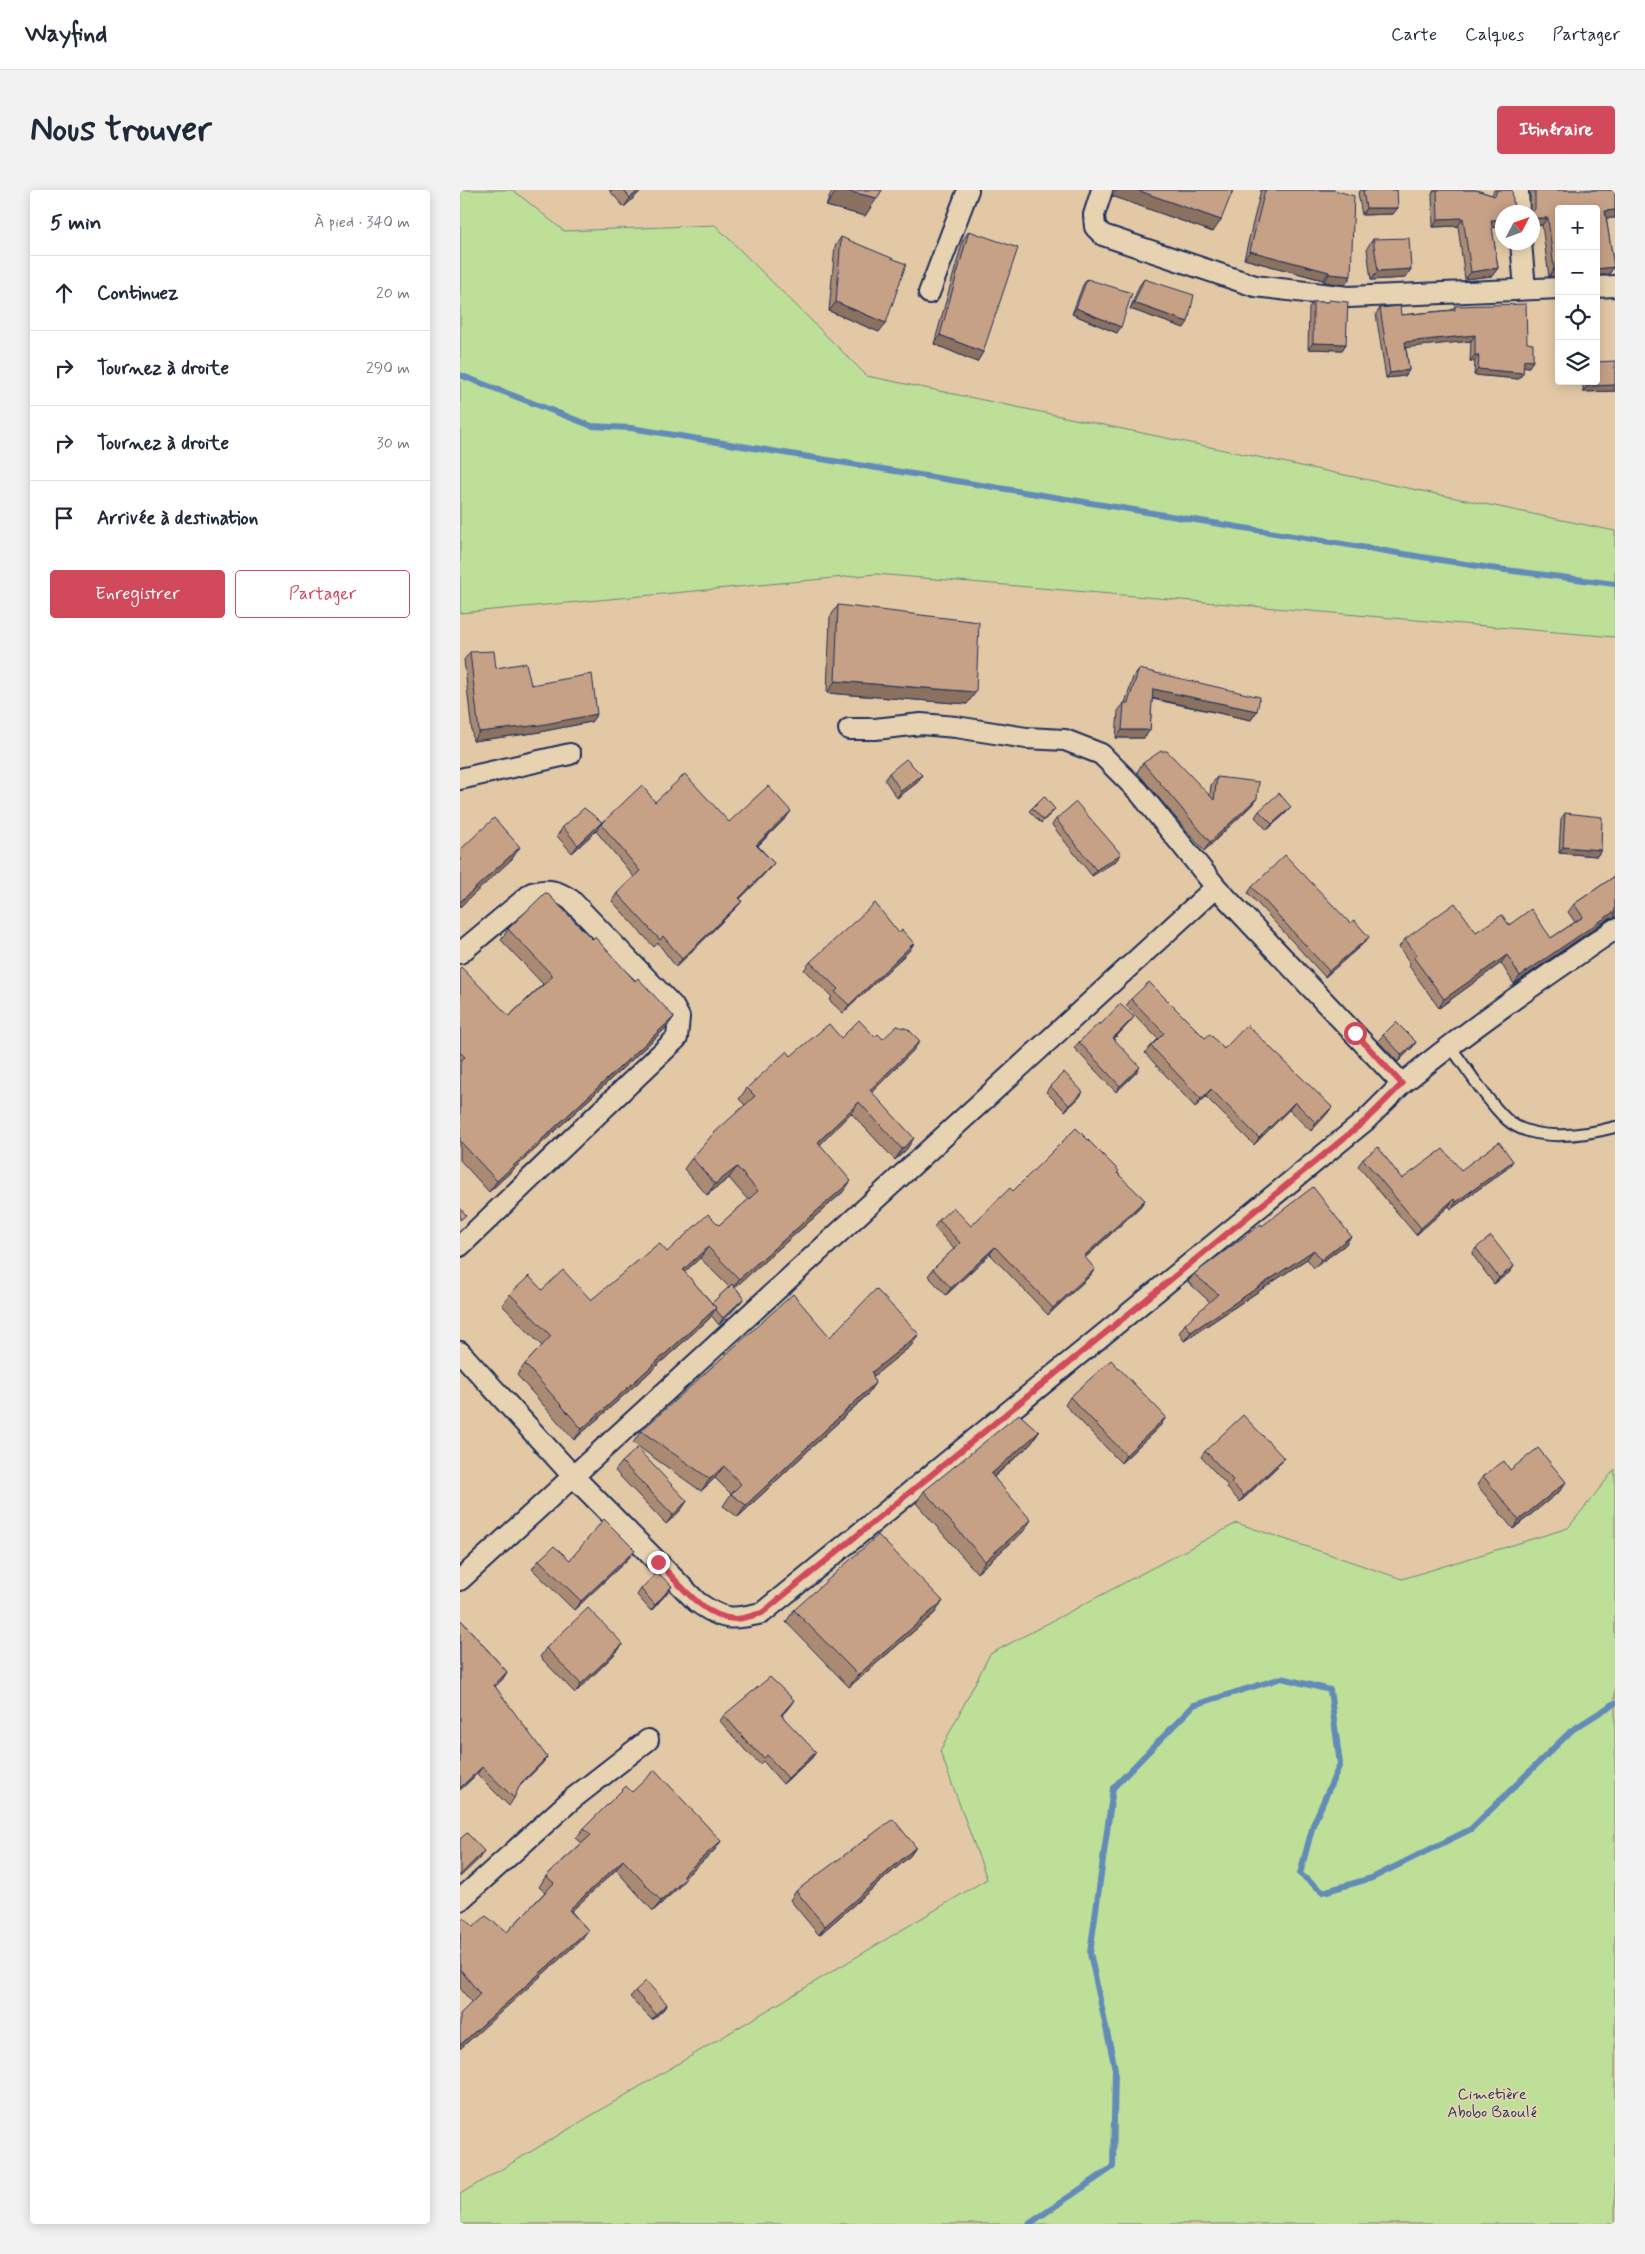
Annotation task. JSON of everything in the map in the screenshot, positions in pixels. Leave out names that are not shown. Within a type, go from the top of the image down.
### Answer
[{"type":"street","points":[[929,293],[968,190]]},
{"type":"street","points":[[1102,190],[1094,215],[1095,227],[1103,235],[1254,286],[1348,297],[1555,288]]},
{"type":"street","points":[[1518,190],[1519,205]]},
{"type":"street","points":[[1522,250],[1526,289]]},
{"type":"street","points":[[1600,287],[1615,286]]},
{"type":"street","points":[[849,729],[875,729],[921,724],[956,727],[1026,738],[1065,740],[1101,754],[1139,792],[1216,887],[1402,1084]]},
{"type":"street","points":[[460,779],[570,754]]},
{"type":"street","points":[[460,1580],[1216,887]]},
{"type":"street","points":[[460,953],[532,892],[545,890],[559,892],[571,900],[673,1006],[679,1017],[677,1038],[460,1246]]},
{"type":"street","points":[[460,1352],[573,1476],[698,1602],[717,1616],[737,1619],[762,1613],[1365,1121],[1402,1084],[1450,1045],[1519,994],[1615,929]]},
{"type":"street","points":[[460,1900],[571,1800],[648,1740]]},
{"type":"lane","points":[[1450,1045],[1498,1110],[1511,1123],[1529,1131],[1566,1136],[1594,1133],[1615,1127]]},
{"type":"green space","points":[[460,190],[513,190],[564,231],[715,225],[867,376],[1615,531],[1615,637],[876,574],[460,613]]},
{"type":"green space","name":"Cimetière Abobo Baoulé","points":[[1615,1469],[1615,2224],[460,2224],[460,2194],[987,1879],[940,1751],[990,1654],[1237,1523],[1402,1579],[1568,1528]]},
{"type":"building","points":[[624,190],[639,190],[630,198]]},
{"type":"building","points":[[843,190],[882,190],[877,198]]},
{"type":"building","points":[[1137,190],[1233,190],[1221,220]]},
{"type":"building","points":[[1265,190],[1334,190],[1354,196],[1351,276],[1329,274],[1329,272],[1250,251]]},
{"type":"building","points":[[1363,190],[1397,190],[1398,208],[1366,208]]},
{"type":"building","points":[[1437,190],[1476,190],[1495,196],[1497,190],[1512,190],[1514,205],[1495,205],[1495,220],[1491,220],[1498,268],[1471,272],[1463,218],[1438,219]]},
{"type":"building","points":[[1535,190],[1615,190],[1615,210],[1605,211],[1614,267],[1600,269],[1600,205],[1555,205],[1554,269],[1548,218],[1540,218],[1540,205],[1535,205]]},
{"type":"building","points":[[969,231],[1018,248],[983,352],[940,335]]},
{"type":"building","points":[[841,237],[906,264],[886,323],[836,302]]},
{"type":"building","points":[[1409,238],[1411,269],[1378,271],[1373,239]]},
{"type":"building","points":[[1087,279],[1132,293],[1121,327],[1076,308]]},
{"type":"building","points":[[1144,279],[1194,295],[1188,322],[1134,303]]},
{"type":"building","points":[[1329,300],[1348,302],[1346,344],[1313,343],[1313,302],[1329,302]]},
{"type":"building","points":[[1526,304],[1527,343],[1533,344],[1533,361],[1524,360],[1523,373],[1478,369],[1479,355],[1475,355],[1475,335],[1405,342],[1409,370],[1390,373],[1380,308],[1400,306],[1401,315],[1455,310],[1455,306]]},
{"type":"building","points":[[1615,361],[1615,385],[1587,386],[1600,385],[1600,362]]},
{"type":"building","points":[[838,605],[979,622],[976,692],[835,681]]},
{"type":"building","points":[[494,651],[496,668],[526,663],[531,685],[592,674],[597,714],[540,725],[479,732],[470,652]]},
{"type":"building","points":[[1139,669],[1260,697],[1257,711],[1153,689],[1150,730],[1122,730],[1124,703],[1128,703]]},
{"type":"building","points":[[1161,751],[1167,751],[1214,800],[1217,777],[1259,782],[1257,798],[1210,842],[1143,763]]},
{"type":"building","points":[[906,759],[922,775],[901,791],[889,773]]},
{"type":"building","points":[[685,774],[729,822],[768,786],[791,811],[756,845],[774,863],[739,898],[742,901],[682,959],[663,936],[660,940],[617,893],[640,871],[601,824],[642,785],[655,802]]},
{"type":"building","points":[[1279,793],[1291,807],[1272,824],[1259,811]]},
{"type":"building","points":[[1044,796],[1055,809],[1043,820],[1032,808]]},
{"type":"building","points":[[1076,802],[1121,854],[1096,870],[1056,819]]},
{"type":"building","points":[[584,808],[602,822],[578,845],[563,827]]},
{"type":"building","points":[[1565,813],[1602,817],[1601,850],[1563,847]]},
{"type":"building","points":[[494,818],[520,847],[460,902],[460,850]]},
{"type":"building","points":[[1285,855],[1350,923],[1354,920],[1369,937],[1329,971],[1252,887]]},
{"type":"building","points":[[1615,876],[1615,911],[1520,976],[1507,955],[1444,999],[1414,958],[1417,955],[1405,939],[1455,903],[1476,932],[1502,915],[1509,925],[1531,909],[1551,938],[1583,917],[1574,904]]},
{"type":"building","points":[[545,893],[592,939],[595,937],[635,981],[638,978],[674,1017],[497,1181],[460,1141],[460,1061],[465,1057],[460,1052],[460,968],[509,1016],[553,976],[508,929]]},
{"type":"building","points":[[875,903],[899,933],[902,930],[914,943],[849,1005],[835,992],[838,989],[810,962]]},
{"type":"building","points":[[1149,982],[1205,1038],[1210,1034],[1224,1049],[1247,1025],[1332,1107],[1316,1123],[1295,1102],[1259,1138],[1211,1089],[1201,1099],[1151,1046],[1164,1033],[1131,999]]},
{"type":"building","points":[[1120,1004],[1134,1017],[1113,1038],[1140,1067],[1120,1086],[1079,1042],[1099,1023],[1100,1025]]},
{"type":"building","points":[[859,1020],[875,1037],[878,1034],[883,1039],[897,1026],[908,1029],[920,1041],[870,1090],[914,1138],[902,1149],[859,1102],[818,1142],[851,1181],[739,1279],[708,1247],[683,1270],[716,1308],[582,1429],[525,1364],[551,1336],[510,1294],[529,1276],[542,1290],[563,1270],[591,1300],[659,1243],[667,1252],[708,1214],[719,1225],[758,1191],[737,1167],[715,1184],[692,1158],[714,1133],[755,1096],[747,1088],[787,1051],[791,1056],[829,1024],[841,1038]]},
{"type":"building","points":[[1396,1022],[1416,1042],[1402,1055],[1383,1035]]},
{"type":"building","points":[[1064,1072],[1083,1092],[1069,1105],[1050,1086]]},
{"type":"building","points":[[1076,1128],[1119,1171],[1117,1173],[1145,1200],[1084,1256],[1095,1269],[1053,1308],[995,1247],[951,1288],[933,1269],[960,1243],[939,1220],[953,1207],[971,1226],[1010,1188],[1013,1191]]},
{"type":"building","points":[[1499,1142],[1513,1161],[1456,1202],[1454,1199],[1421,1228],[1363,1159],[1378,1147],[1402,1179],[1443,1149],[1461,1170]]},
{"type":"building","points":[[1313,1187],[1351,1236],[1321,1260],[1314,1250],[1191,1332],[1185,1324],[1218,1294],[1194,1274]]},
{"type":"building","points":[[460,1208],[466,1215],[460,1220]]},
{"type":"building","points":[[1491,1236],[1514,1266],[1499,1278],[1476,1248]]},
{"type":"building","points":[[732,1284],[744,1298],[723,1318],[712,1303]]},
{"type":"building","points":[[876,1289],[919,1334],[872,1372],[875,1383],[746,1505],[731,1494],[741,1484],[724,1466],[710,1479],[641,1431],[793,1294],[830,1337]]},
{"type":"building","points":[[1111,1360],[1166,1417],[1126,1455],[1070,1397]]},
{"type":"building","points":[[1019,1414],[1039,1432],[991,1474],[1031,1520],[985,1561],[924,1491]]},
{"type":"building","points":[[1243,1415],[1284,1458],[1244,1496],[1231,1482],[1233,1480],[1205,1451]]},
{"type":"building","points":[[637,1448],[687,1501],[673,1515],[622,1462]]},
{"type":"building","points":[[1538,1448],[1566,1482],[1519,1520],[1483,1476],[1504,1461],[1510,1470]]},
{"type":"building","points":[[604,1519],[635,1550],[581,1601],[539,1560],[554,1546],[570,1560]]},
{"type":"building","points":[[878,1535],[943,1601],[858,1675],[794,1610]]},
{"type":"building","points":[[657,1572],[672,1586],[655,1605],[641,1589]]},
{"type":"building","points":[[588,1608],[623,1644],[581,1684],[546,1648]]},
{"type":"building","points":[[460,1619],[507,1672],[494,1685],[547,1757],[521,1783],[514,1798],[482,1767],[460,1788]]},
{"type":"building","points":[[770,1677],[794,1700],[781,1715],[816,1752],[788,1778],[767,1755],[764,1758],[749,1744],[724,1715]]},
{"type":"building","points":[[655,1770],[721,1841],[683,1875],[686,1878],[661,1901],[623,1860],[569,1910],[588,1930],[460,2045],[460,2014],[480,1994],[460,1969],[460,1922],[464,1918],[473,1927],[486,1916],[507,1932],[554,1883],[546,1876],[591,1835],[584,1828],[626,1786],[632,1792]]},
{"type":"building","points":[[893,1819],[916,1847],[825,1926],[796,1891]]},
{"type":"building","points":[[467,1833],[484,1851],[460,1875],[460,1839]]},
{"type":"building","points":[[646,1981],[667,2004],[656,2014],[635,1991]]},
{"type":"waterway","points":[[460,375],[592,426],[631,428],[1490,568],[1615,584]]},
{"type":"waterway","points":[[1029,2224],[1113,2167],[1115,2069],[1090,1953],[1113,1788],[1194,1705],[1282,1678],[1330,1690],[1340,1764],[1313,1825],[1300,1874],[1323,1892],[1372,1878],[1471,1829],[1572,1730],[1615,1703]]},
{"type":"route","points":[[658,1562],[698,1602],[717,1616],[737,1619],[762,1613],[781,1595],[1365,1121],[1402,1084],[1355,1033]]}]
